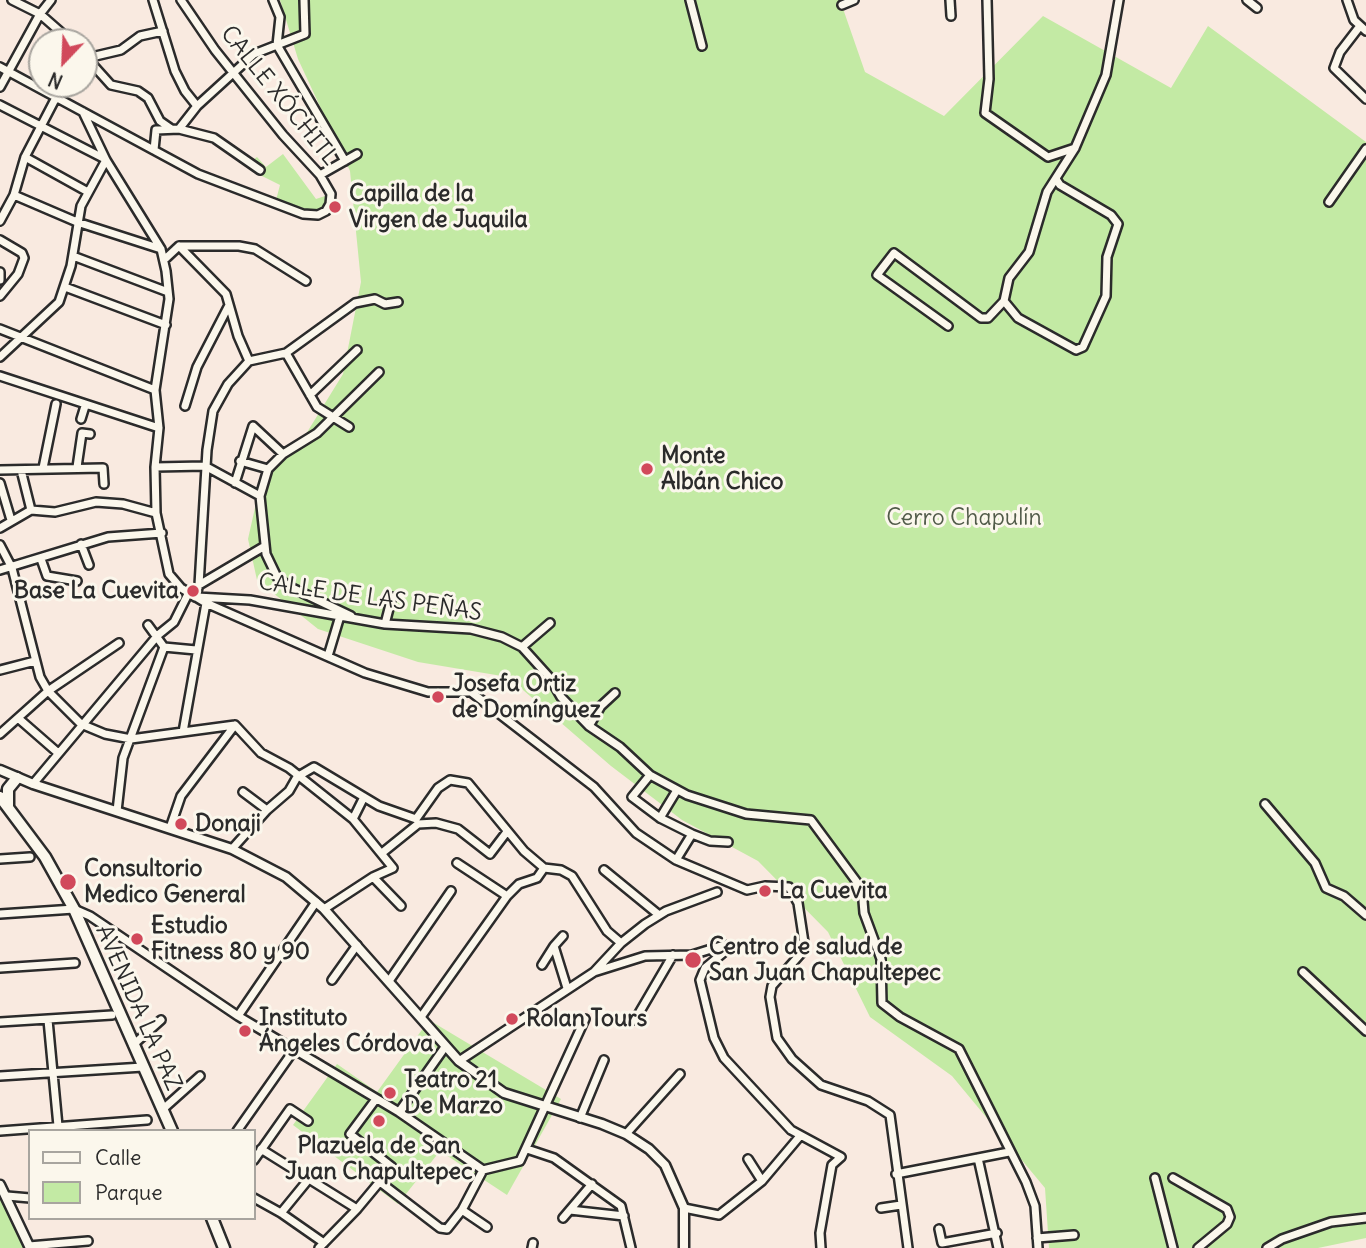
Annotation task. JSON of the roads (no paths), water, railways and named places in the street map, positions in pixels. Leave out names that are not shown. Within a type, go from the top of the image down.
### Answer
[{"type":"main road","points":[[4,806],[8,789],[17,778]]},
{"type":"main road","name":"AVENIDA LA PAZ","points":[[0,797],[4,806],[45,857],[74,909],[171,1129]]},
{"type":"main road","points":[[213,1220],[224,1248]]},
{"type":"street","points":[[12,0],[26,3],[56,28]]},
{"type":"street","points":[[0,87],[4,69],[51,0]]},
{"type":"street","points":[[153,0],[175,71],[185,92],[197,106]]},
{"type":"street","name":"CALLE XÓCHITL","points":[[154,150],[198,174],[294,211],[318,215],[330,204],[331,194],[320,175],[233,72],[181,0]]},
{"type":"street","points":[[273,0],[280,17],[277,45],[345,160]]},
{"type":"street","points":[[57,98],[154,150],[156,130],[177,129],[197,106],[254,54],[305,34],[304,0]]},
{"type":"street","points":[[690,0],[702,46]]},
{"type":"street","points":[[842,5],[854,0]]},
{"type":"street","points":[[950,0],[951,16]]},
{"type":"street","points":[[987,0],[989,79],[985,113],[1048,157],[1074,148]]},
{"type":"street","points":[[948,326],[877,275],[894,253],[981,318],[988,318],[1004,301],[1009,278],[1029,252],[1047,192],[1074,148],[1106,75],[1119,0]]},
{"type":"street","points":[[1247,0],[1257,8]]},
{"type":"street","points":[[1347,0],[1354,20],[1363,29],[1340,52],[1334,68],[1366,99]]},
{"type":"street","points":[[98,54],[121,50],[141,36],[163,31]]},
{"type":"street","points":[[4,69],[28,82]]},
{"type":"street","points":[[98,70],[111,85],[138,91],[148,98],[160,121],[177,129],[214,138],[260,170]]},
{"type":"street","points":[[0,221],[14,195],[25,157],[55,98]]},
{"type":"street","points":[[0,105],[106,160]]},
{"type":"street","points":[[83,112],[106,160],[161,249],[164,260],[169,292],[155,390],[159,428],[155,467],[156,513],[169,574],[192,595],[206,603],[365,673],[428,692],[471,692],[594,787],[636,833],[677,860],[747,890],[765,886],[789,887],[798,903],[805,949],[772,986],[770,997],[778,1038],[792,1059],[821,1085],[868,1101],[890,1115],[894,1126],[897,1174],[908,1248]]},
{"type":"street","points":[[1329,202],[1366,149]]},
{"type":"street","points":[[320,175],[357,154]]},
{"type":"street","points":[[25,157],[88,192]]},
{"type":"street","points":[[0,357],[17,338],[54,307],[65,287],[73,256],[77,222],[88,192],[106,160]]},
{"type":"street","points":[[1004,301],[1018,318],[1076,350],[1083,347],[1106,296],[1107,257],[1118,224],[1111,215],[1060,185],[1056,178]]},
{"type":"street","points":[[14,195],[77,222],[161,249]]},
{"type":"street","points":[[0,240],[22,253],[24,258],[18,274],[0,296]]},
{"type":"street","points":[[164,260],[179,246],[213,244],[255,249],[306,281]]},
{"type":"street","points":[[179,246],[220,285],[250,361]]},
{"type":"street","points":[[73,256],[169,292]]},
{"type":"street","points":[[0,272],[0,280]]},
{"type":"street","points":[[65,287],[166,325]]},
{"type":"street","points":[[199,584],[205,466],[213,411],[228,384],[250,361],[286,353],[355,303],[375,299],[385,304],[398,302]]},
{"type":"street","points":[[185,406],[197,367],[229,307]]},
{"type":"street","points":[[0,330],[155,390]]},
{"type":"street","points":[[310,395],[357,349]]},
{"type":"street","points":[[286,353],[317,407],[349,427]]},
{"type":"street","points":[[358,619],[288,586],[270,564],[265,546],[260,496],[268,469],[286,453],[318,432],[330,417],[379,372]]},
{"type":"street","points":[[0,376],[159,428]]},
{"type":"street","points":[[43,468],[56,404]]},
{"type":"street","points":[[81,419],[85,406]]},
{"type":"street","points":[[235,483],[253,426],[286,453]]},
{"type":"street","points":[[77,467],[82,433],[90,434]]},
{"type":"street","points":[[240,461],[268,469]]},
{"type":"street","points":[[155,467],[205,466],[260,496]]},
{"type":"street","points":[[0,470],[103,468],[104,484]]},
{"type":"street","points":[[22,470],[31,510]]},
{"type":"street","points":[[0,483],[11,520]]},
{"type":"street","points":[[0,528],[31,510],[55,512],[96,502],[123,504],[156,513]]},
{"type":"street","points":[[0,570],[81,544],[126,534],[162,533]]},
{"type":"street","points":[[0,544],[12,568],[35,661],[48,691],[81,724],[105,734],[131,739],[235,725]]},
{"type":"street","points":[[81,544],[89,565]]},
{"type":"street","points":[[33,784],[57,752],[158,635],[174,622],[199,584],[265,546]]},
{"type":"street","points":[[41,559],[47,576],[77,581]]},
{"type":"street","name":"CALLE DE LAS PEÑAS","points":[[192,595],[250,600],[385,624],[471,629],[522,647],[550,678],[561,697],[589,726],[620,747],[650,775],[677,790],[746,814],[811,820],[862,889],[864,913],[881,958],[882,1003],[900,1017],[959,1049],[1009,1152]]},
{"type":"street","points":[[385,624],[391,601]]},
{"type":"street","points":[[183,732],[206,603]]},
{"type":"street","points":[[328,656],[340,616]]},
{"type":"street","points":[[522,647],[550,623]]},
{"type":"street","points":[[117,811],[120,773],[164,647],[158,635],[148,625]]},
{"type":"street","points":[[0,734],[48,691],[119,643]]},
{"type":"street","points":[[164,647],[196,650]]},
{"type":"street","points":[[0,670],[35,661]]},
{"type":"street","points":[[589,726],[601,706],[615,693]]},
{"type":"street","points":[[19,718],[57,752]]},
{"type":"street","points":[[235,725],[261,753],[289,768],[353,819],[393,868],[373,877],[324,909]]},
{"type":"street","points":[[170,828],[181,796],[235,725]]},
{"type":"street","points":[[232,849],[267,810],[289,791],[297,777],[314,767],[364,797],[417,822],[447,825],[490,854],[506,833]]},
{"type":"street","points":[[0,770],[33,784],[232,849],[286,877],[324,909],[459,1060],[504,1093],[548,1105],[626,1134],[649,1149],[665,1165],[684,1208],[684,1248]]},
{"type":"street","points":[[650,775],[632,797],[660,818],[692,834],[710,841],[728,842]]},
{"type":"street","points":[[382,853],[417,822],[438,788],[450,780],[468,783],[482,797],[506,833],[544,868],[561,870],[572,876],[607,931],[621,943]]},
{"type":"street","points":[[660,818],[677,790]]},
{"type":"street","points":[[243,792],[267,810]]},
{"type":"street","points":[[353,819],[364,797]]},
{"type":"street","points":[[1265,804],[1315,863],[1326,888],[1344,896],[1366,915]]},
{"type":"street","points":[[677,860],[692,834]]},
{"type":"street","points":[[0,859],[30,857]]},
{"type":"street","points":[[457,863],[507,896]]},
{"type":"street","points":[[421,1017],[507,896],[519,884],[537,878],[544,868]]},
{"type":"street","points":[[604,870],[618,878],[659,915]]},
{"type":"street","points":[[373,877],[401,906]]},
{"type":"street","points":[[389,981],[451,891]]},
{"type":"street","points":[[594,972],[621,943],[659,915],[717,892]]},
{"type":"street","points":[[238,1016],[316,902]]},
{"type":"street","points":[[0,914],[74,909],[90,916],[238,1016],[376,1098],[484,1170]]},
{"type":"street","points":[[542,965],[563,936]]},
{"type":"street","points":[[332,980],[357,945]]},
{"type":"street","points":[[459,1060],[594,972],[645,956],[692,955],[724,945],[723,953],[705,968],[700,980],[714,1038],[724,1058],[800,1136],[841,1157],[832,1165],[820,1233],[821,1248]]},
{"type":"street","points":[[554,946],[566,988]]},
{"type":"street","points":[[635,1020],[673,955]]},
{"type":"street","points":[[0,968],[75,963]]},
{"type":"street","points":[[1303,972],[1366,1031]]},
{"type":"street","points":[[0,1022],[112,1015]]},
{"type":"street","points":[[380,1182],[440,1228],[450,1228],[484,1170],[520,1161],[548,1105],[585,1018]]},
{"type":"street","points":[[48,1020],[58,1126]]},
{"type":"street","points":[[133,1045],[161,1020]]},
{"type":"street","points":[[398,1112],[445,1047]]},
{"type":"street","points":[[238,1129],[294,1050]]},
{"type":"street","points":[[580,1118],[604,1060]]},
{"type":"street","points":[[0,1076],[143,1067]]},
{"type":"street","points":[[626,1134],[680,1074]]},
{"type":"street","points":[[162,1110],[200,1076]]},
{"type":"street","points":[[256,1199],[281,1213],[321,1245],[357,1209],[392,1167],[350,1135],[376,1098]]},
{"type":"street","points":[[256,1157],[290,1109],[308,1121]]},
{"type":"street","points":[[0,1131],[147,1120]]},
{"type":"street","points":[[684,1208],[719,1215],[762,1181],[800,1136]]},
{"type":"street","points":[[261,1149],[357,1209]]},
{"type":"street","points":[[527,1149],[554,1158],[621,1206],[631,1248]]},
{"type":"street","points":[[897,1174],[1009,1152],[1035,1206],[1038,1248]]},
{"type":"street","points":[[978,1158],[997,1233],[998,1248]]},
{"type":"street","points":[[748,1159],[762,1181]]},
{"type":"street","points":[[1154,1178],[1173,1248]]},
{"type":"street","points":[[1174,1178],[1227,1209],[1230,1217],[1227,1224],[1198,1248]]},
{"type":"street","points":[[281,1213],[308,1180]]},
{"type":"street","points":[[563,1218],[592,1184]]},
{"type":"street","points":[[0,1185],[30,1247],[88,1241]]},
{"type":"street","points":[[0,1204],[8,1199],[28,1198]]},
{"type":"street","points":[[881,1208],[901,1205]]},
{"type":"street","points":[[462,1210],[487,1227]]},
{"type":"street","points":[[570,1210],[624,1216]]},
{"type":"street","points":[[1267,1248],[1282,1239],[1331,1222],[1366,1218]]},
{"type":"street","points":[[939,1229],[942,1243],[964,1244],[997,1233]]},
{"type":"street","points":[[1037,1238],[1074,1235]]},
{"type":"place","name":"Capilla de la Virgen de Juquila","points":[[335,207]]},
{"type":"place","name":"Monte Albán Chico","points":[[647,469]]},
{"type":"place","name":"Base La Cuevita","points":[[193,591]]},
{"type":"place","name":"Josefa Ortiz de Domínguez","points":[[438,697]]},
{"type":"place","name":"Donaji","points":[[181,824]]},
{"type":"place","name":"Consultorio Medico General","points":[[68,882]]},
{"type":"place","name":"La Cuevita","points":[[765,891]]},
{"type":"place","name":"Estudio Fitness 80 y 90","points":[[137,939]]},
{"type":"place","name":"Centro de salud de San Juan Chapultepec","points":[[693,960]]},
{"type":"place","name":"Rolan Tours","points":[[512,1019]]},
{"type":"place","name":"Instituto Ángeles Córdova","points":[[245,1031]]},
{"type":"place","name":"Teatro 21 De Marzo","points":[[390,1093]]},
{"type":"place","name":"Plazuela de San Juan Chapultepec","points":[[379,1121]]},
{"type":"park label","name":"Cerro Chapulín","points":[[964,518]]}]
